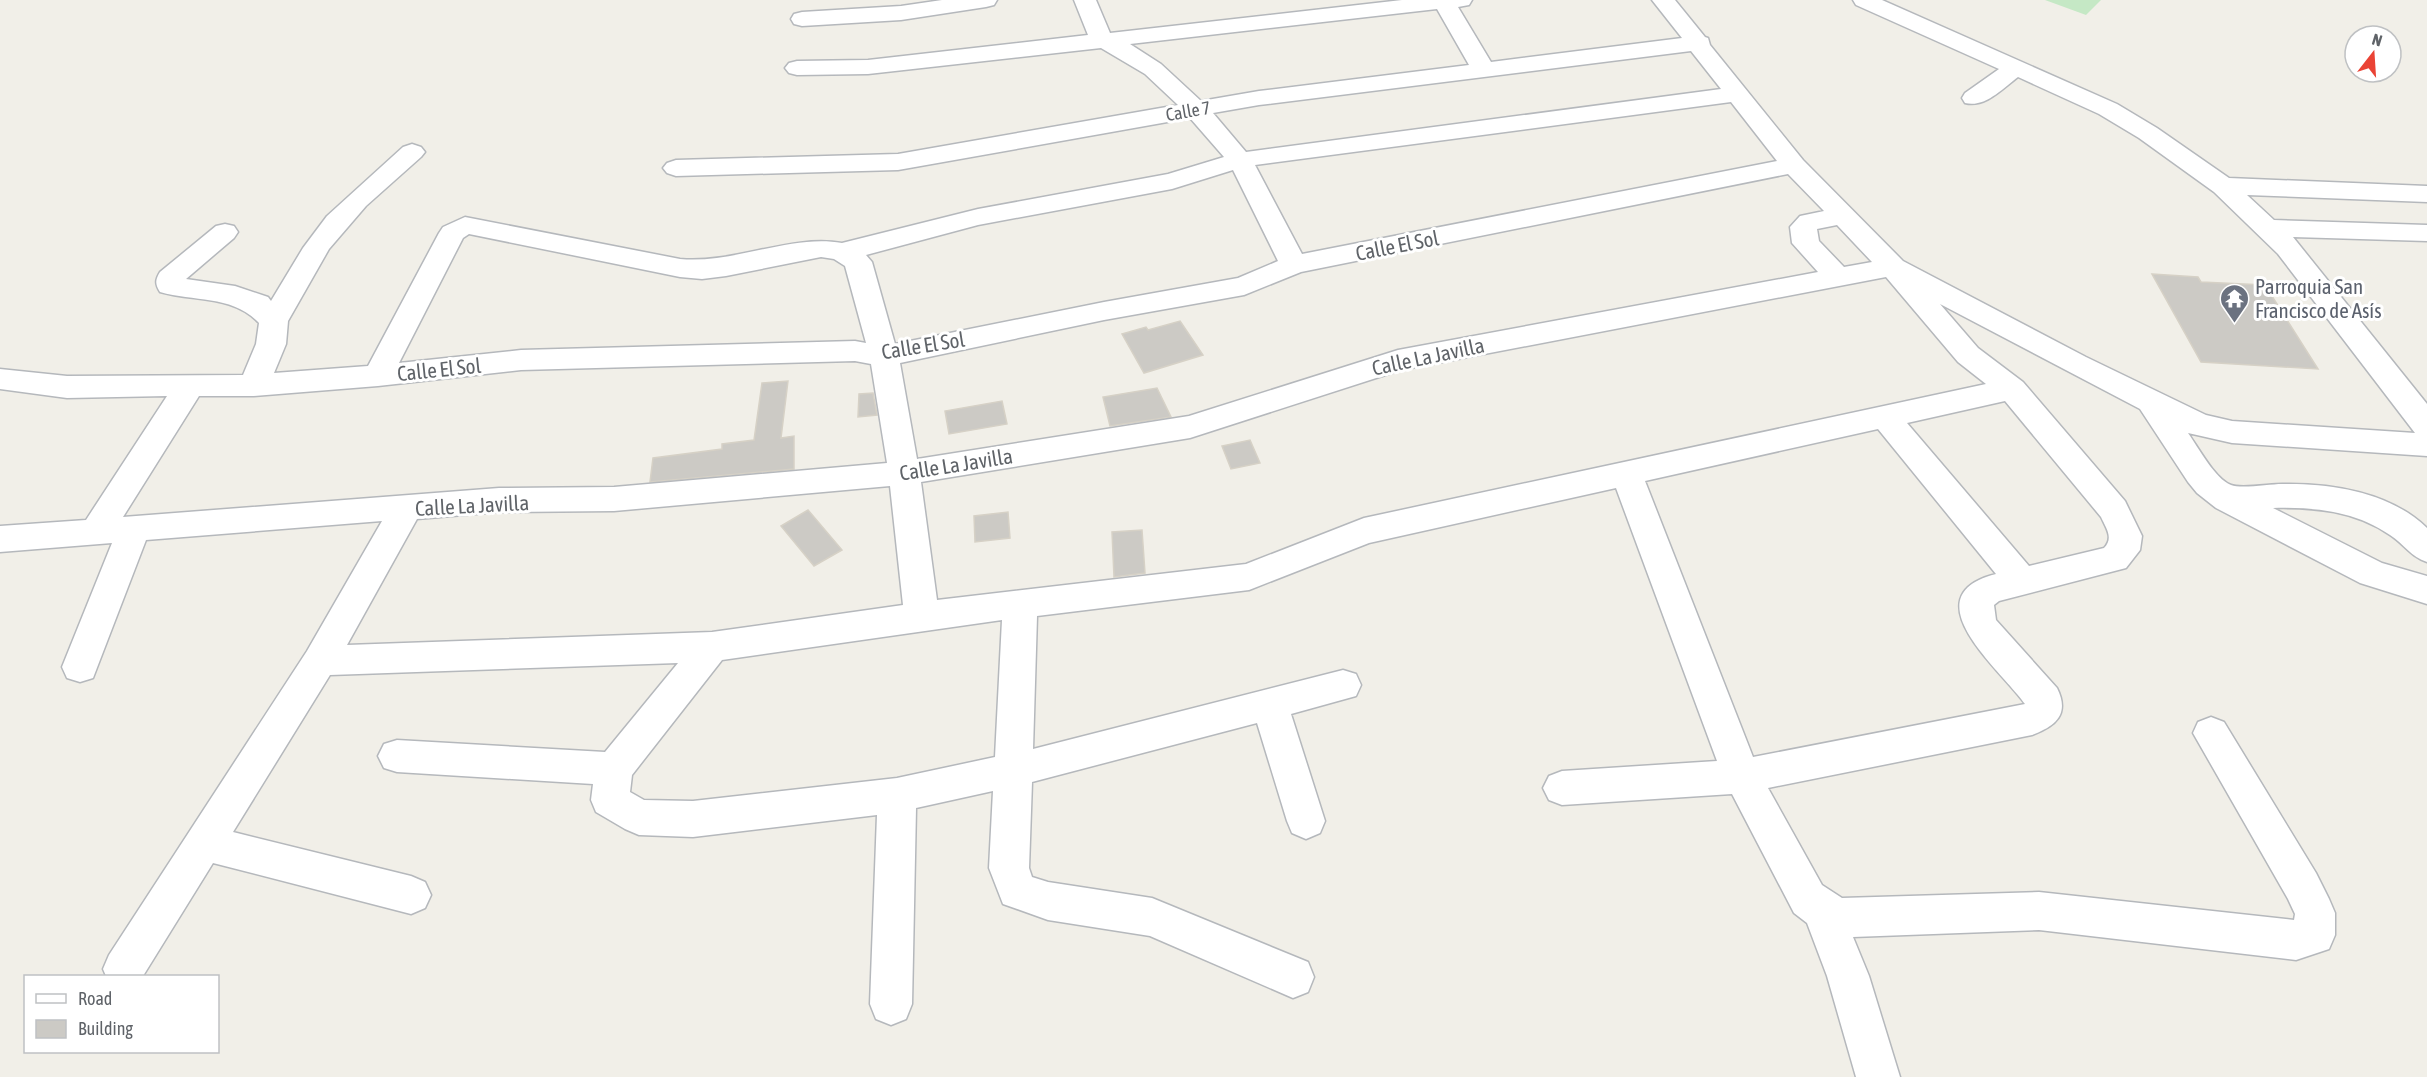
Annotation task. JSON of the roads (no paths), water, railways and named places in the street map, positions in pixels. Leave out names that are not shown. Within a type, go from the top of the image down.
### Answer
[{"type":"street","points":[[802,19],[901,13],[986,0]]},
{"type":"street","points":[[1085,0],[1101,39],[1132,53],[1153,66],[1218,131],[1239,160],[1293,265]]},
{"type":"street","points":[[1562,788],[1743,776],[2032,719],[2043,712],[2044,699],[1981,627],[1976,613],[1977,600],[1988,590],[2114,559],[2123,550],[2126,536],[2114,510],[2012,389],[1968,355],[1893,267],[1794,165],[1664,0]]},
{"type":"street","points":[[1864,0],[2108,109],[2148,133],[2223,186],[2288,248],[2416,399],[2427,426]]},
{"type":"street","points":[[797,68],[868,67],[1450,1],[1484,69]]},
{"type":"street","name":"Calle 7","points":[[676,168],[898,162],[1259,98],[1700,43]]},
{"type":"street","points":[[1974,98],[2017,67]]},
{"type":"street","points":[[843,252],[978,217],[1172,181],[1239,160],[1738,94]]},
{"type":"street","points":[[254,385],[271,344],[274,321],[305,264],[328,231],[358,200],[412,152]]},
{"type":"street","name":"Calle El Sol","points":[[0,379],[66,387],[189,387],[378,376],[521,360],[855,351],[884,356],[1093,313],[1244,286],[1293,265],[1794,165]]},
{"type":"street","points":[[2223,186],[2427,194]]},
{"type":"street","points":[[1838,277],[1806,243],[1803,227],[1809,222],[1843,216]]},
{"type":"street","points":[[378,376],[452,233],[465,225],[680,268],[702,270],[821,248],[843,252],[858,262],[884,356],[904,472],[922,616]]},
{"type":"street","points":[[2267,228],[2427,233]]},
{"type":"street","points":[[225,232],[170,278],[170,286],[235,295],[258,304],[274,321]]},
{"type":"street","points":[[1893,267],[2152,403],[2199,425],[2232,432],[2427,445]]},
{"type":"street","name":"Calle La Javilla","points":[[0,539],[499,500],[614,499],[904,472],[1190,427],[1398,360],[1893,267]]},
{"type":"street","points":[[97,530],[189,387]]},
{"type":"street","points":[[320,660],[712,646],[922,616],[1249,578],[1364,531],[2012,389]]},
{"type":"street","points":[[2152,403],[2199,474],[2208,485],[2227,499],[2372,574],[2427,590]]},
{"type":"street","points":[[1885,417],[2022,582]]},
{"type":"street","points":[[1631,474],[1629,480],[1743,776],[1808,899],[1822,910],[1840,918],[2039,911],[2296,940],[2314,935],[2315,913],[2302,886],[2211,733]]},
{"type":"street","points":[[2227,499],[2288,495],[2331,498],[2359,504],[2385,514],[2418,538],[2427,549]]},
{"type":"street","points":[[124,969],[320,660],[406,508]]},
{"type":"street","points":[[80,667],[135,527]]},
{"type":"street","points":[[1020,604],[1009,868],[1017,891],[1048,901],[1152,916],[1293,977]]},
{"type":"street","points":[[712,646],[614,769],[610,800],[639,817],[693,819],[897,795],[1014,770],[1343,685]]},
{"type":"street","points":[[1270,704],[1306,821]]},
{"type":"street","points":[[397,756],[614,769]]},
{"type":"street","points":[[891,1004],[897,795]]},
{"type":"street","points":[[204,843],[411,895]]},
{"type":"street","points":[[1822,910],[1848,976],[1878,1077]]},
{"type":"place","name":"Parroquia San Francisco de Asís","points":[[2234,324]]}]
